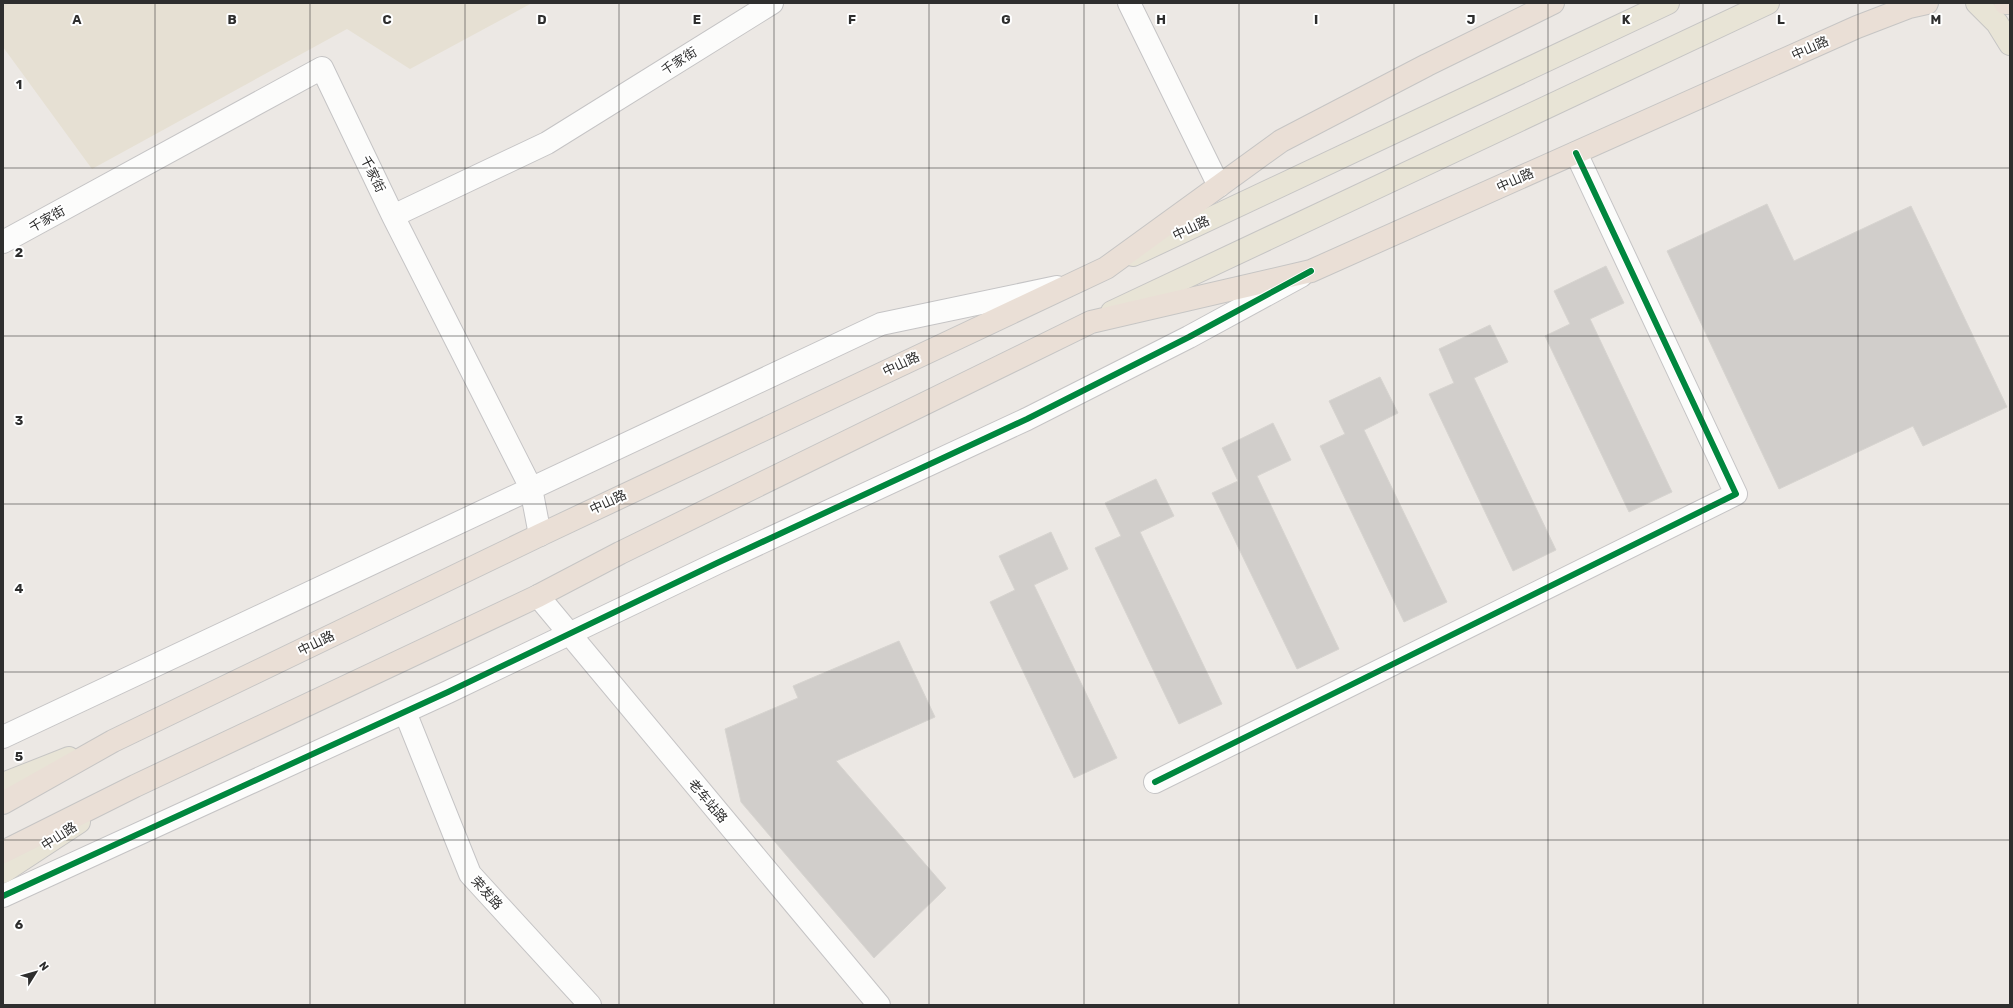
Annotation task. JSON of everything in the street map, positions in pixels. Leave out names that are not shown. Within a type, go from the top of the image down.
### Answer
[{"type":"highway","name":"中山路","points":[[3,803],[113,741],[540,535],[1106,268],[1281,141],[1427,65],[1553,3]]},
{"type":"highway","name":"中山路","points":[[3,852],[135,786],[538,596],[620,553],[1091,322],[1311,271],[1857,27],[1909,7],[1927,3]]},
{"type":"highway","points":[[2005,3],[2010,3]]},
{"type":"main road","name":"中山路","points":[[1106,268],[1668,3]]},
{"type":"main road","name":"中山路","points":[[1091,322],[1768,3]]},
{"type":"main road","points":[[1976,3],[1997,23],[2010,44]]},
{"type":"main road","name":"中山路","points":[[3,784],[113,741]]},
{"type":"main road","name":"中山路","points":[[3,872],[135,786]]},
{"type":"street","name":"千家街","points":[[3,242],[322,68],[393,216],[547,143],[772,3]]},
{"type":"street","points":[[1129,3],[1220,186]]},
{"type":"street","points":[[1155,782],[1736,494],[1576,152]]},
{"type":"street","points":[[393,216],[531,488],[540,535]]},
{"type":"street","points":[[3,896],[404,712],[717,563],[1027,419],[1190,336],[1311,271]]},
{"type":"street","points":[[3,737],[881,324],[1073,283]]},
{"type":"street","name":"老车站路","points":[[538,596],[879,1005]]},
{"type":"street","name":"荣发路","points":[[404,712],[470,874],[590,1005]]},
{"type":"shaded area","points":[[3,3],[532,3],[410,69],[347,29],[92,169],[3,47]]},
{"type":"building","points":[[1767,204],[1794,261],[1911,206],[2007,407],[1923,446],[1913,426],[1779,489],[1667,251]]},
{"type":"building","points":[[1606,266],[1624,303],[1590,319],[1672,492],[1629,512],[1545,336],[1570,324],[1554,291]]},
{"type":"building","points":[[1490,325],[1508,362],[1474,378],[1556,550],[1513,571],[1429,394],[1454,383],[1439,349]]},
{"type":"building","points":[[1380,377],[1398,413],[1364,430],[1447,602],[1404,622],[1320,446],[1345,434],[1329,401]]},
{"type":"building","points":[[1273,423],[1291,460],[1257,476],[1339,649],[1297,669],[1212,493],[1238,481],[1222,448]]},
{"type":"building","points":[[1156,479],[1174,516],[1140,532],[1222,704],[1179,724],[1095,548],[1121,536],[1105,503]]},
{"type":"building","points":[[1051,532],[1068,569],[1034,585],[1117,758],[1074,778],[990,602],[1015,590],[999,556]]},
{"type":"building","points":[[899,641],[935,717],[836,761],[946,888],[874,958],[741,802],[725,729],[798,698],[793,686]]},
{"type":"cycle path","points":[[1155,782],[1736,494],[1576,153]]},
{"type":"cycle path","points":[[3,896],[448,692],[717,563],[1027,419],[1189,337],[1311,271]]}]
